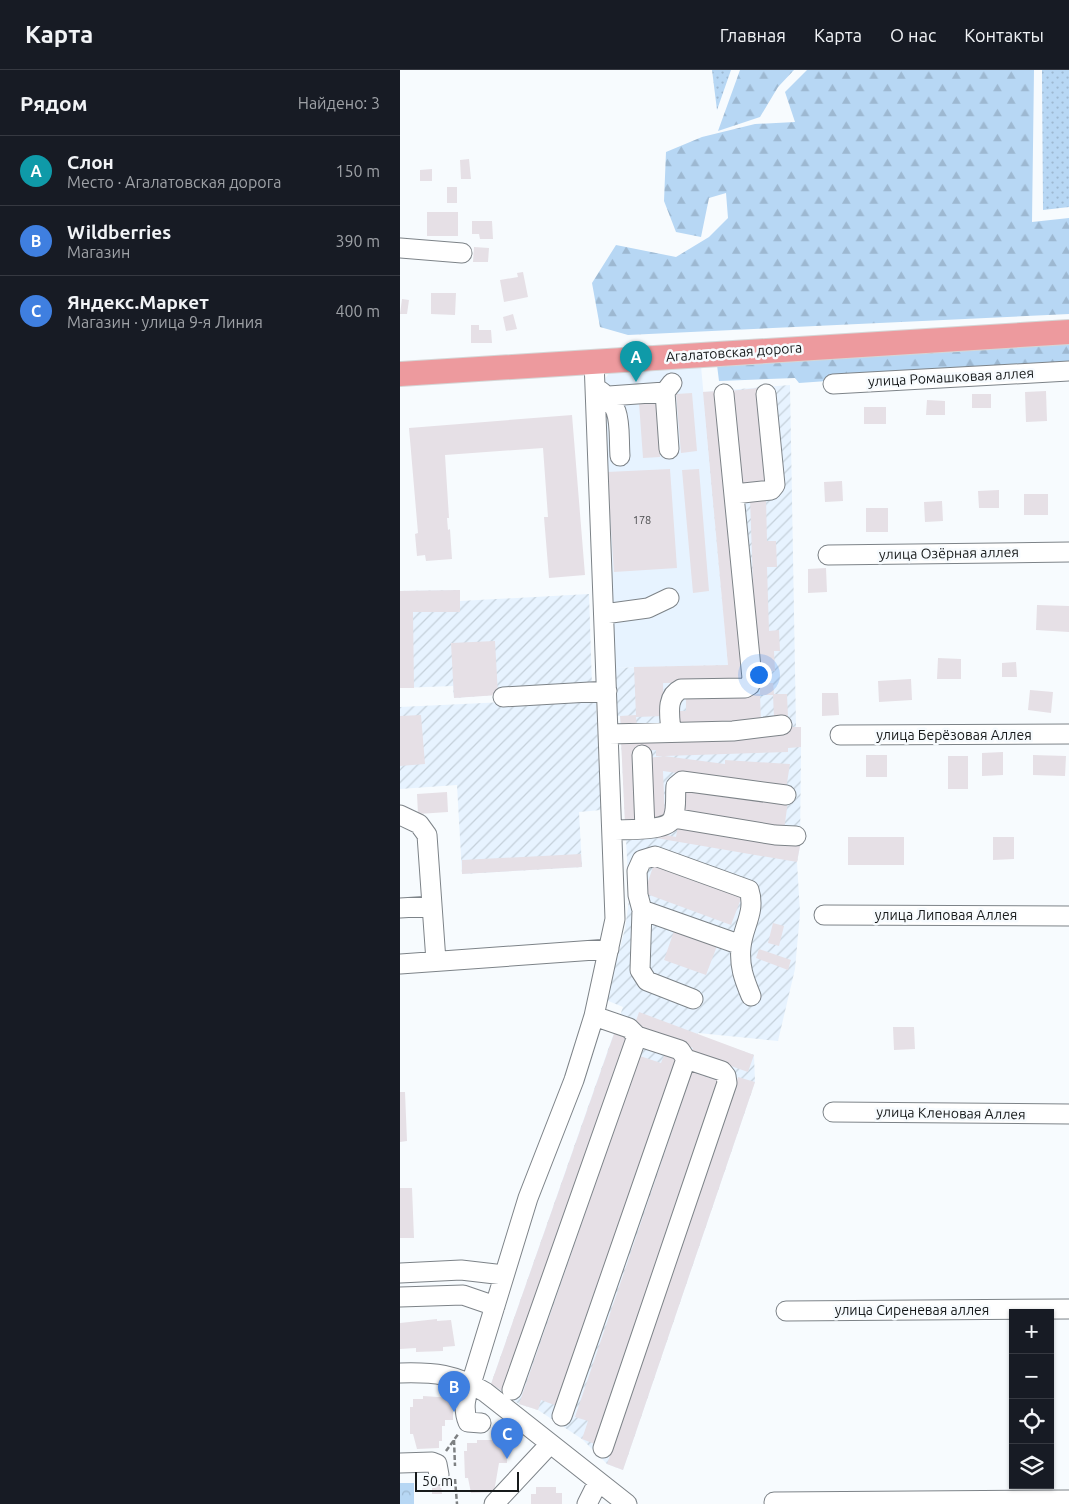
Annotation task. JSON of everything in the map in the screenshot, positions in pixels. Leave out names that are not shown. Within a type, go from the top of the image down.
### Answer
[{"type":"main road","name":"Агалатовская дорога","points":[[400,374],[1069,332]]},
{"type":"street","points":[[400,248],[462,253]]},
{"type":"street","points":[[474,1423],[466,1398],[528,1198],[574,1080],[594,1016],[615,919],[604,614],[602,392],[594,361]]},
{"type":"street","name":"улица Ромашковая аллея","points":[[833,384],[1069,371]]},
{"type":"street","points":[[602,392],[669,388],[669,449]]},
{"type":"street","points":[[602,392],[617,410],[620,456]]},
{"type":"street","points":[[671,732],[670,701],[673,693],[681,689],[745,688],[750,685],[752,678],[724,394]]},
{"type":"street","points":[[734,494],[771,490],[775,485],[766,394]]},
{"type":"street","name":"улица Озёрная аллея","points":[[828,555],[1069,552]]},
{"type":"street","points":[[604,614],[648,608],[669,598]]},
{"type":"street","points":[[503,697],[607,691]]},
{"type":"street","points":[[609,734],[733,731],[782,725]]},
{"type":"street","name":"улица Берёзовая Аллея","points":[[840,735],[1069,734]]},
{"type":"street","points":[[642,756],[645,829]]},
{"type":"street","points":[[613,830],[645,829],[668,825],[673,818],[676,786],[682,781],[786,795]]},
{"type":"street","points":[[400,815],[419,824],[427,835],[436,961]]},
{"type":"street","points":[[673,818],[775,835],[796,836]]},
{"type":"street","points":[[693,999],[647,981],[640,970],[642,910],[638,895],[637,871],[642,860],[655,856],[749,890],[753,903],[741,945],[740,970],[751,996]]},
{"type":"street","points":[[614,872],[637,871]]},
{"type":"street","points":[[400,908],[432,906]]},
{"type":"street","points":[[642,910],[741,945]]},
{"type":"street","name":"улица Липовая Аллея","points":[[824,915],[1069,916]]},
{"type":"street","points":[[400,964],[609,950]]},
{"type":"street","points":[[594,1016],[629,1028],[637,1036],[680,1050],[686,1059],[722,1071],[726,1076],[727,1083],[603,1448]]},
{"type":"street","points":[[512,1390],[637,1036]]},
{"type":"street","points":[[562,1416],[686,1059]]},
{"type":"street","name":"улица Кленовая Аллея","points":[[833,1112],[1069,1114]]},
{"type":"street","points":[[400,1273],[461,1270],[504,1275]]},
{"type":"street","points":[[400,1297],[463,1295],[495,1306]]},
{"type":"street","name":"улица Сиреневая аллея","points":[[786,1310],[1069,1309]]},
{"type":"street","points":[[400,1373],[428,1372],[451,1375],[471,1384],[484,1392],[627,1504]]},
{"type":"street","points":[[494,1504],[550,1444]]},
{"type":"street","points":[[400,1463],[432,1462],[438,1469]]},
{"type":"street","points":[[587,1504],[598,1482]]},
{"type":"street","points":[[774,1502],[1069,1500]]},
{"type":"path","points":[[438,1469],[474,1423]]},
{"type":"shaded area","points":[[701,366],[728,665],[613,668],[602,383],[610,372]]},
{"type":"shaded area","points":[[790,385],[796,727],[801,727],[800,846],[797,862],[800,913],[795,969],[778,1041],[698,1033],[697,1035],[754,1055],[755,1082],[623,1470],[607,1464],[582,1439],[538,1410],[519,1404],[491,1384],[623,1007],[606,1000],[625,929],[629,900],[620,716],[615,716],[613,668],[728,665],[703,392]]},
{"type":"shaded area","points":[[460,590],[460,601],[589,594],[592,687],[454,698],[453,686],[400,688],[400,591]]},
{"type":"shaded area","points":[[564,699],[572,702],[596,702],[601,810],[579,812],[582,867],[462,874],[457,785],[400,789],[400,707]]},
{"type":"green space","points":[[712,70],[731,70],[717,110]]},
{"type":"green space","points":[[740,70],[794,70],[778,87],[760,117],[718,131]]},
{"type":"green space","points":[[807,70],[1034,70],[1032,222],[1069,218],[1069,314],[628,335],[600,327],[592,283],[616,245],[676,257],[709,237],[728,218],[726,193],[709,198],[701,237],[676,232],[664,201],[666,152],[702,137],[755,124],[795,122],[785,92]]},
{"type":"green space","points":[[1042,70],[1069,70],[1069,207],[1043,210]]},
{"type":"green space","points":[[1069,343],[1069,364],[799,383],[795,378],[719,381],[717,365]]},
{"type":"green space","points":[[400,1483],[414,1483],[414,1504],[400,1504]]},
{"type":"building","points":[[469,159],[471,179],[461,179],[460,160]]},
{"type":"building","points":[[432,169],[432,181],[420,181],[420,170]]},
{"type":"building","points":[[447,187],[457,187],[457,203],[447,203]]},
{"type":"building","points":[[427,212],[458,212],[458,236],[427,236]]},
{"type":"building","points":[[472,221],[492,221],[493,239],[480,239],[479,234],[472,234]]},
{"type":"building","points":[[474,247],[489,248],[488,262],[473,262]]},
{"type":"building","points":[[523,272],[528,297],[504,302],[500,280],[518,277],[517,273]]},
{"type":"building","points":[[431,293],[456,293],[455,315],[431,314]]},
{"type":"building","points":[[402,299],[409,300],[407,314],[400,314]]},
{"type":"building","points":[[513,314],[517,329],[506,331],[503,317]]},
{"type":"building","points":[[471,325],[479,325],[479,330],[491,330],[492,343],[471,343]]},
{"type":"building","points":[[758,388],[767,485],[740,488],[730,391]]},
{"type":"building","points":[[718,391],[745,682],[663,683],[664,716],[636,717],[637,727],[621,728],[620,716],[636,715],[634,667],[728,665],[703,392]]},
{"type":"building","points":[[1046,391],[1047,421],[1026,422],[1025,392]]},
{"type":"building","points":[[692,393],[697,451],[681,453],[676,394]]},
{"type":"building","points":[[972,394],[991,394],[991,408],[972,408]]},
{"type":"building","points":[[927,400],[945,401],[945,415],[926,415]]},
{"type":"building","points":[[639,403],[657,403],[660,457],[643,458]]},
{"type":"building","points":[[864,407],[886,407],[886,424],[864,424]]},
{"type":"building","points":[[572,415],[585,575],[549,578],[544,517],[548,517],[543,448],[445,455],[449,518],[447,518],[448,530],[450,529],[452,559],[426,561],[425,555],[417,556],[415,534],[418,533],[409,428]]},
{"type":"building","points":[[670,469],[677,568],[614,572],[607,472]]},
{"type":"building","points":[[699,469],[709,591],[693,593],[682,470]]},
{"type":"building","points":[[842,481],[843,501],[825,502],[824,482]]},
{"type":"building","points":[[999,490],[999,508],[979,508],[978,491]]},
{"type":"building","points":[[1024,494],[1048,494],[1048,515],[1024,515]]},
{"type":"building","points":[[750,498],[766,498],[767,541],[776,541],[777,567],[767,567],[769,631],[779,630],[780,651],[774,651],[775,671],[756,672]]},
{"type":"building","points":[[942,501],[943,521],[925,522],[924,502]]},
{"type":"building","points":[[866,508],[888,508],[888,532],[866,532]]},
{"type":"building","points":[[826,568],[827,592],[808,593],[808,569]]},
{"type":"building","points":[[460,590],[460,612],[413,612],[414,688],[400,688],[400,591]]},
{"type":"building","points":[[1037,605],[1069,606],[1069,632],[1036,630]]},
{"type":"building","points":[[495,641],[498,695],[454,698],[451,643]]},
{"type":"building","points":[[938,658],[961,659],[961,679],[937,679]]},
{"type":"building","points":[[1016,662],[1017,677],[1002,677],[1002,663]]},
{"type":"building","points":[[911,679],[912,700],[879,702],[878,681]]},
{"type":"building","points":[[760,683],[773,683],[774,694],[787,694],[788,718],[774,718],[773,695],[760,695],[761,721],[677,723],[677,711],[686,711],[686,696],[760,694]]},
{"type":"building","points":[[1030,690],[1053,692],[1051,713],[1028,710]]},
{"type":"building","points":[[822,693],[838,693],[839,715],[822,716]]},
{"type":"building","points":[[421,715],[425,764],[400,766],[400,716]]},
{"type":"building","points":[[787,727],[801,727],[801,747],[788,748],[788,752],[656,756],[656,750],[636,751],[640,824],[625,824],[621,740],[766,737],[766,734],[787,733]]},
{"type":"building","points":[[1003,752],[1003,775],[982,776],[982,753]]},
{"type":"building","points":[[866,755],[887,755],[887,777],[866,777]]},
{"type":"building","points":[[1033,755],[1066,756],[1065,776],[1033,775]]},
{"type":"building","points":[[664,756],[725,764],[725,760],[790,764],[786,789],[663,771],[665,820],[650,820],[648,758]]},
{"type":"building","points":[[948,756],[968,756],[968,789],[948,789]]},
{"type":"building","points":[[683,787],[788,801],[784,830],[679,813]]},
{"type":"building","points":[[447,792],[448,812],[418,814],[417,794]]},
{"type":"building","points":[[678,825],[800,846],[797,862],[656,838],[657,833],[676,837]]},
{"type":"building","points":[[848,837],[904,837],[904,865],[848,865]]},
{"type":"building","points":[[993,837],[1014,837],[1014,859],[993,860]]},
{"type":"building","points":[[581,854],[582,867],[462,874],[462,860]]},
{"type":"building","points":[[654,864],[742,896],[731,925],[644,893]]},
{"type":"building","points":[[773,923],[784,926],[779,946],[768,943]]},
{"type":"building","points":[[674,931],[717,946],[706,975],[664,960]]},
{"type":"building","points":[[759,949],[791,960],[788,970],[756,958]]},
{"type":"building","points":[[639,1012],[754,1055],[748,1072],[691,1052],[693,1048],[634,1027]]},
{"type":"building","points":[[893,1027],[914,1027],[915,1049],[894,1050]]},
{"type":"building","points":[[615,1031],[627,1036],[502,1391],[491,1384]]},
{"type":"building","points":[[665,1053],[678,1057],[557,1406],[541,1400],[538,1410],[519,1404],[640,1056],[661,1063]]},
{"type":"building","points":[[692,1072],[719,1081],[595,1444],[582,1439],[588,1421],[575,1417]]},
{"type":"building","points":[[738,1077],[755,1082],[623,1470],[607,1464]]},
{"type":"building","points":[[400,1092],[405,1092],[407,1141],[400,1142]]},
{"type":"building","points":[[400,1188],[412,1188],[414,1238],[400,1238]]},
{"type":"building","points":[[437,1319],[437,1321],[451,1320],[455,1346],[443,1347],[443,1351],[416,1352],[416,1348],[400,1349],[400,1323]]},
{"type":"building","points":[[423,1396],[453,1398],[453,1420],[445,1420],[445,1426],[442,1426],[442,1441],[439,1441],[439,1448],[417,1449],[413,1434],[410,1434],[410,1407],[413,1407],[413,1399],[423,1399]]},
{"type":"building","points":[[477,1440],[507,1442],[507,1463],[499,1463],[494,1492],[471,1493],[468,1478],[465,1478],[464,1451],[467,1451],[467,1443],[477,1443]]},
{"type":"building","points":[[432,1484],[441,1484],[442,1494],[432,1494]]},
{"type":"building","points":[[536,1487],[556,1487],[556,1493],[562,1493],[562,1504],[531,1504],[531,1494],[536,1494]]},
{"type":"place","name":"Слон","points":[[636,382]]},
{"type":"place","name":"Wildberries","points":[[454,1412]]},
{"type":"place","name":"Яндекс.Маркет","points":[[507,1459]]}]
